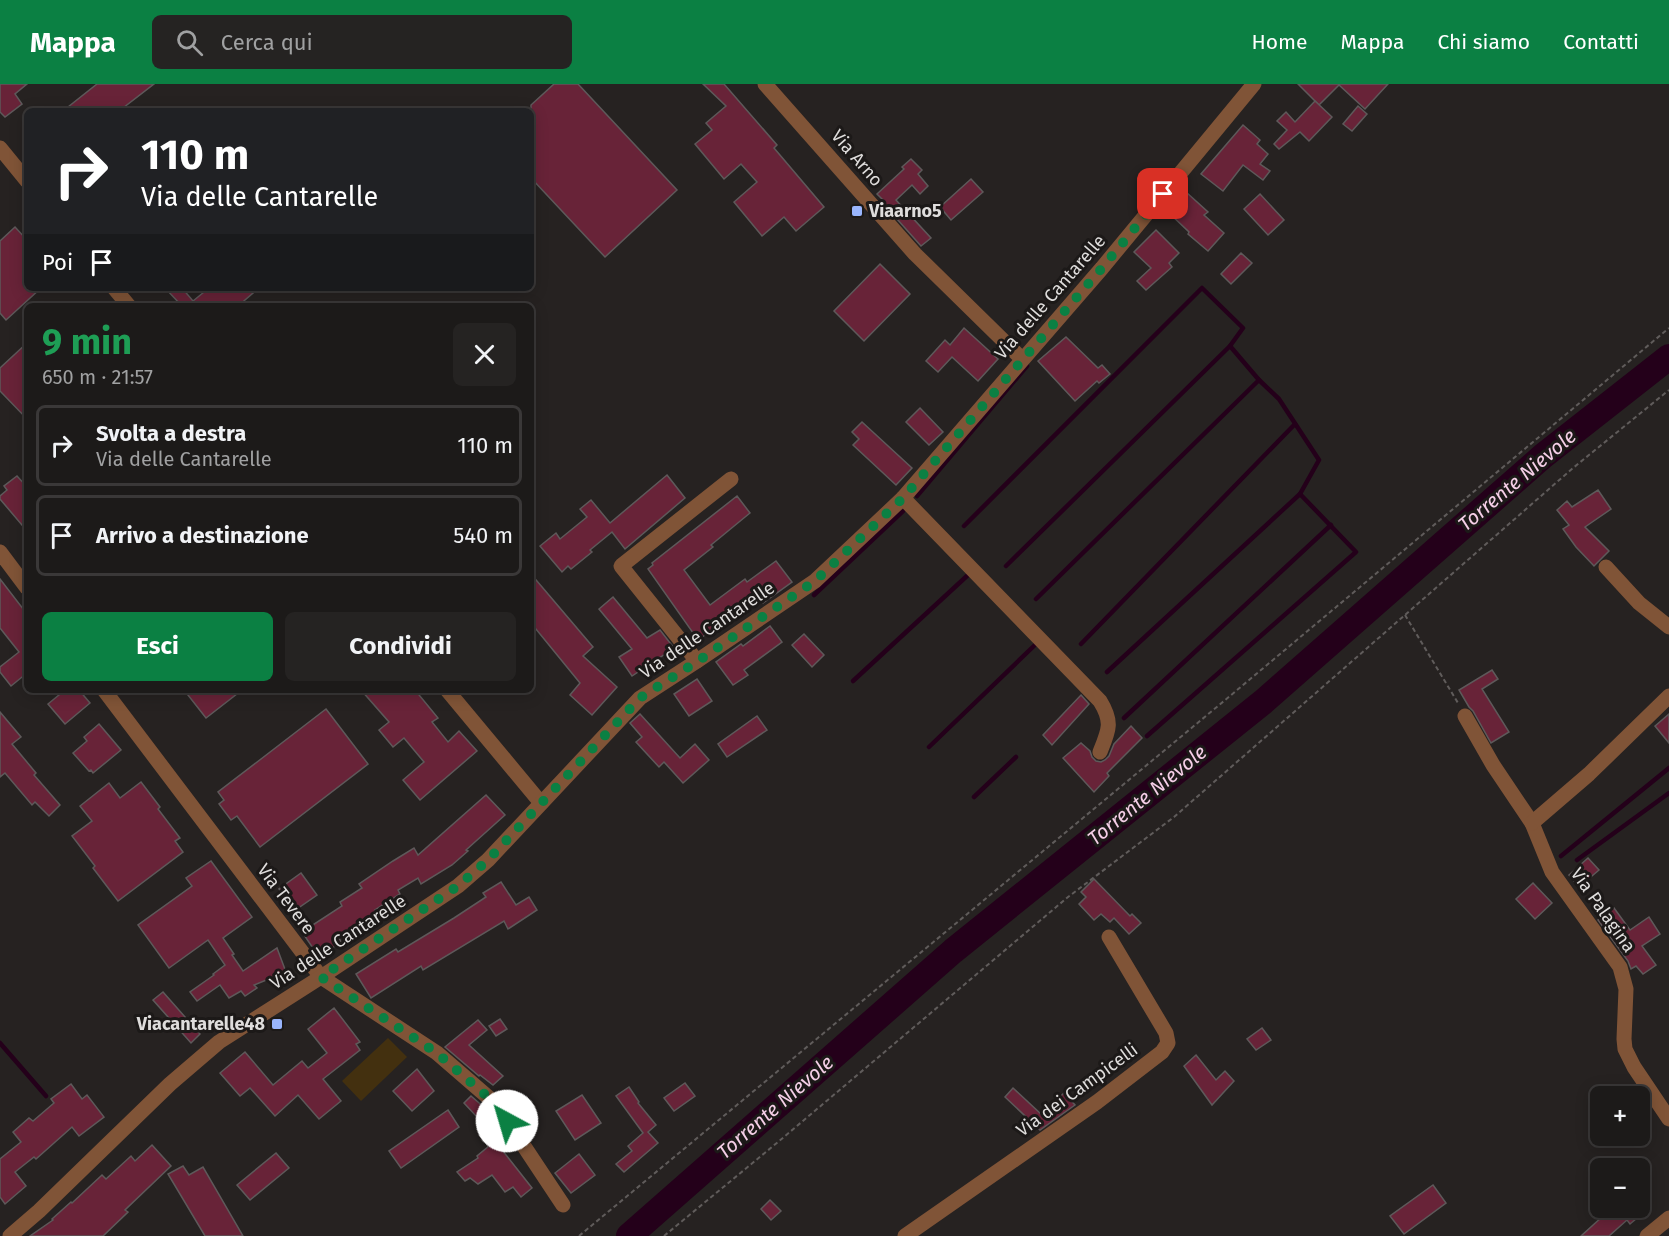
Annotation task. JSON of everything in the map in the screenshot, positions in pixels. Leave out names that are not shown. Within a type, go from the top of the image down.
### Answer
[{"type":"street","name":"Via Arno","points":[[765,84],[915,254],[1022,359]]},
{"type":"street","name":"Via delle Cantarelle","points":[[10,1236],[219,1042],[458,886],[488,860],[640,698],[815,581],[903,498],[1102,268],[1254,84]]},
{"type":"street","points":[[0,148],[24,177]]},
{"type":"street","points":[[116,291],[126,303]]},
{"type":"street","points":[[698,661],[621,566],[731,479]]},
{"type":"street","points":[[903,498],[1100,701],[1110,722],[1108,735],[1100,752]]},
{"type":"street","points":[[0,552],[24,584]]},
{"type":"street","points":[[1606,567],[1639,603],[1669,627]]},
{"type":"street","name":"Via Tevere","points":[[106,693],[321,977],[437,1053],[496,1104],[563,1205]]},
{"type":"street","points":[[449,693],[541,803]]},
{"type":"street","points":[[1532,823],[1589,774],[1669,696]]},
{"type":"street","name":"Via Palagina","points":[[1466,716],[1493,765],[1532,823],[1552,872],[1620,967],[1626,989],[1625,1049],[1634,1067],[1669,1119]]},
{"type":"street","name":"Via dei Campicelli","points":[[905,1236],[1097,1102],[1162,1052],[1168,1043],[1166,1034],[1109,937]]},
{"type":"street","points":[[1647,1236],[1669,1218]]},
{"type":"path","points":[[579,1236],[1669,328]]},
{"type":"path","points":[[664,1236],[1068,897],[1174,818],[1573,468],[1669,390]]},
{"type":"path","points":[[1405,615],[1466,716]]},
{"type":"shaded area","points":[[388,1038],[407,1057],[361,1101],[342,1081]]},
{"type":"building","points":[[0,84],[27,84],[15,94],[22,104],[5,117],[0,112]]},
{"type":"building","points":[[97,84],[154,84],[123,108],[67,108]]},
{"type":"building","points":[[554,84],[578,84],[677,190],[605,257],[534,181],[534,108],[531,108],[531,105]]},
{"type":"building","points":[[703,84],[724,84],[777,145],[774,148],[824,207],[796,231],[784,217],[762,236],[734,202],[757,182],[741,164],[724,179],[695,144],[712,130],[706,123],[726,106]]},
{"type":"building","points":[[1298,84],[1388,84],[1365,109],[1339,85],[1319,105]]},
{"type":"building","points":[[1315,101],[1332,117],[1309,141],[1300,132],[1279,149],[1274,144],[1287,130],[1277,121],[1286,112],[1295,122]]},
{"type":"building","points":[[1358,106],[1367,114],[1352,131],[1343,124]]},
{"type":"building","points":[[1243,125],[1260,140],[1257,144],[1268,154],[1260,164],[1270,171],[1263,180],[1243,165],[1223,191],[1201,174]]},
{"type":"building","points":[[911,159],[922,170],[918,174],[928,186],[920,194],[912,185],[896,200],[931,238],[921,246],[877,194],[904,169],[902,167]]},
{"type":"building","points":[[971,179],[983,192],[951,220],[940,207]]},
{"type":"building","points":[[1186,192],[1208,212],[1204,215],[1224,233],[1208,251],[1168,212]]},
{"type":"building","points":[[1260,194],[1284,220],[1268,235],[1244,209]]},
{"type":"building","points":[[15,227],[24,237],[24,291],[38,291],[6,320],[0,313],[0,241]]},
{"type":"building","points":[[1156,230],[1179,253],[1169,263],[1172,267],[1146,290],[1137,281],[1151,268],[1134,252]]},
{"type":"building","points":[[1241,253],[1252,263],[1231,284],[1221,274]]},
{"type":"building","points":[[880,264],[910,294],[864,341],[834,311]]},
{"type":"building","points":[[168,291],[185,291],[193,301],[205,291],[256,291],[242,303],[179,303]]},
{"type":"building","points":[[964,328],[998,359],[978,381],[952,357],[938,372],[926,361],[945,340],[950,345]]},
{"type":"building","points":[[1066,337],[1098,368],[1102,365],[1110,374],[1099,383],[1097,381],[1075,401],[1038,361]]},
{"type":"building","points":[[24,346],[24,416],[0,391],[0,368]]},
{"type":"building","points":[[920,408],[943,432],[929,445],[906,422]]},
{"type":"building","points":[[862,422],[912,468],[896,485],[853,445],[859,439],[852,432]]},
{"type":"building","points":[[667,475],[685,498],[625,549],[612,532],[571,569],[568,566],[562,572],[540,546],[556,533],[560,539],[587,517],[580,509],[591,500],[610,523]]},
{"type":"building","points":[[17,476],[24,484],[24,527],[0,499],[0,496],[7,490],[4,486]]},
{"type":"building","points":[[1598,490],[1611,509],[1585,527],[1609,551],[1594,566],[1563,529],[1569,525],[1557,510],[1567,501],[1572,507]]},
{"type":"building","points":[[737,496],[750,513],[684,570],[710,605],[745,579],[747,582],[776,561],[792,582],[763,603],[760,599],[740,614],[738,611],[698,640],[648,569],[653,565],[652,563]]},
{"type":"building","points":[[534,578],[593,647],[583,656],[617,687],[592,715],[570,695],[580,683],[534,627]]},
{"type":"building","points":[[0,579],[24,610],[24,675],[11,686],[0,672],[0,667],[19,652],[0,628]]},
{"type":"building","points":[[613,597],[647,638],[660,630],[674,648],[632,676],[619,657],[632,649],[599,609]]},
{"type":"building","points":[[770,626],[782,642],[744,670],[748,675],[733,685],[716,662]]},
{"type":"building","points":[[804,634],[824,655],[812,667],[792,645]]},
{"type":"building","points":[[1492,670],[1498,679],[1482,689],[1509,732],[1491,743],[1459,690]]},
{"type":"building","points":[[697,679],[712,701],[689,716],[674,694]]},
{"type":"building","points":[[61,693],[82,693],[90,703],[65,724],[48,704]]},
{"type":"building","points":[[186,693],[238,693],[206,718]]},
{"type":"building","points":[[364,693],[417,693],[438,718],[432,722],[448,742],[459,731],[477,751],[420,800],[403,780],[424,762],[404,738],[393,747],[379,730],[389,722]]},
{"type":"building","points":[[1081,695],[1089,704],[1052,745],[1043,735]]},
{"type":"building","points":[[326,709],[368,764],[260,847],[237,816],[231,820],[219,804],[224,800],[218,792]]},
{"type":"building","points":[[0,712],[21,737],[12,744],[36,773],[34,775],[60,805],[49,816],[35,802],[32,805],[5,773],[0,777]]},
{"type":"building","points":[[640,714],[680,758],[695,744],[709,760],[683,783],[664,762],[659,767],[636,742],[642,737],[630,723]]},
{"type":"building","points":[[1669,714],[1669,743],[1655,726]]},
{"type":"building","points":[[757,716],[767,730],[727,757],[718,744]]},
{"type":"building","points":[[99,724],[121,750],[93,773],[73,753],[87,741],[84,737]]},
{"type":"building","points":[[1131,726],[1142,738],[1107,773],[1109,776],[1094,792],[1063,758],[1081,743],[1096,761],[1101,762],[1109,756],[1114,744]]},
{"type":"building","points":[[141,782],[180,838],[175,841],[183,852],[118,901],[72,836],[92,821],[80,806],[109,783],[120,798]]},
{"type":"building","points":[[486,795],[505,815],[466,850],[468,851],[452,865],[421,884],[418,878],[398,890],[400,894],[375,910],[377,913],[339,938],[341,942],[319,957],[302,932],[342,906],[340,902],[362,888],[359,884],[393,861],[414,848],[418,855]]},
{"type":"building","points":[[1588,858],[1599,870],[1579,887],[1569,875]]},
{"type":"building","points":[[211,861],[252,917],[223,938],[234,954],[232,955],[243,971],[277,948],[286,972],[254,985],[257,988],[245,996],[241,991],[229,998],[220,985],[197,1001],[190,992],[225,965],[208,940],[169,968],[138,925],[192,886],[186,878]]},
{"type":"building","points":[[301,873],[317,895],[294,911],[279,889]]},
{"type":"building","points":[[1094,879],[1130,916],[1132,914],[1141,923],[1129,934],[1114,918],[1110,922],[1101,914],[1094,920],[1079,904],[1086,897],[1081,892]]},
{"type":"building","points":[[501,882],[516,905],[529,897],[537,910],[508,929],[504,921],[423,970],[421,966],[371,998],[356,974],[396,949],[398,952],[454,918],[486,897],[483,893]]},
{"type":"building","points":[[1533,883],[1552,903],[1535,919],[1516,899]]},
{"type":"building","points":[[1614,908],[1630,930],[1649,917],[1660,934],[1642,946],[1656,965],[1643,974],[1636,966],[1631,969],[1628,961],[1598,920]]},
{"type":"building","points":[[163,992],[200,1034],[191,1043],[153,1000]]},
{"type":"building","points":[[334,1008],[360,1042],[356,1044],[360,1050],[323,1079],[341,1101],[319,1119],[298,1095],[275,1116],[250,1088],[240,1096],[220,1073],[245,1052],[273,1085],[302,1061],[308,1068],[327,1053],[308,1029]]},
{"type":"building","points":[[500,1019],[507,1029],[496,1036],[489,1026]]},
{"type":"building","points":[[478,1020],[487,1030],[469,1045],[503,1076],[493,1085],[445,1047]]},
{"type":"building","points":[[1262,1028],[1271,1040],[1256,1050],[1247,1039]]},
{"type":"building","points":[[1196,1055],[1216,1080],[1225,1071],[1234,1081],[1212,1105],[1184,1066]]},
{"type":"building","points":[[417,1069],[434,1091],[412,1111],[393,1091]]},
{"type":"building","points":[[685,1083],[695,1096],[674,1111],[664,1098]]},
{"type":"building","points":[[71,1084],[82,1099],[87,1095],[104,1117],[79,1136],[72,1127],[36,1159],[34,1157],[15,1172],[26,1186],[5,1204],[0,1197],[0,1159],[21,1142],[13,1132],[29,1118],[33,1121],[54,1103],[51,1099]]},
{"type":"building","points":[[629,1087],[638,1103],[656,1125],[648,1132],[658,1143],[624,1172],[616,1164],[632,1151],[628,1146],[643,1133],[616,1096]]},
{"type":"building","points":[[1013,1088],[1041,1114],[1064,1093],[1075,1105],[1040,1130],[1005,1097]]},
{"type":"building","points":[[582,1095],[601,1123],[575,1140],[556,1111]]},
{"type":"building","points":[[471,1096],[486,1109],[477,1117],[464,1103]]},
{"type":"building","points":[[448,1110],[459,1127],[401,1168],[389,1151]]},
{"type":"building","points":[[495,1141],[532,1188],[521,1197],[513,1187],[505,1192],[492,1175],[478,1184],[470,1178],[465,1181],[457,1172],[478,1158],[477,1156]]},
{"type":"building","points":[[152,1145],[171,1166],[125,1210],[128,1212],[103,1236],[30,1236],[53,1220],[102,1175],[106,1179],[131,1156],[135,1161]]},
{"type":"building","points":[[276,1153],[289,1168],[250,1200],[237,1185]]},
{"type":"building","points":[[579,1154],[595,1175],[571,1193],[555,1173]]},
{"type":"building","points":[[183,1166],[189,1175],[203,1167],[243,1236],[205,1236],[168,1174]]},
{"type":"building","points":[[1433,1185],[1446,1203],[1404,1234],[1390,1216]]},
{"type":"building","points":[[770,1200],[781,1211],[771,1220],[761,1209]]},
{"type":"building","points":[[1601,1218],[1637,1218],[1630,1224],[1627,1220],[1609,1236],[1581,1236]]},
{"type":"waterway","points":[[964,526],[1202,288],[1243,328],[1230,346],[1279,399],[1319,460],[1300,494],[1356,552],[1147,736]]},
{"type":"waterway","points":[[1006,566],[1230,346]]},
{"type":"waterway","name":"Torrente Nievole","points":[[629,1236],[953,951],[1263,702],[1543,456],[1669,357]]},
{"type":"waterway","points":[[917,496],[1027,366]]},
{"type":"waterway","points":[[1036,599],[1259,380]]},
{"type":"waterway","points":[[1081,644],[1295,424]]},
{"type":"waterway","points":[[1107,672],[1300,494]]},
{"type":"waterway","points":[[814,595],[903,511]]},
{"type":"waterway","points":[[1124,718],[1331,525]]},
{"type":"waterway","points":[[853,681],[968,575]]},
{"type":"waterway","points":[[929,747],[1037,643]]},
{"type":"waterway","points":[[974,797],[1016,757]]},
{"type":"waterway","points":[[1561,856],[1669,768]]},
{"type":"waterway","points":[[1577,860],[1669,793]]},
{"type":"waterway","points":[[0,1043],[46,1096]]},
{"type":"place","name":"Viaarno5","points":[[857,211]]},
{"type":"place","name":"Viacantarelle48","points":[[277,1024]]},
{"type":"route","points":[[507,1121],[496,1104],[437,1053],[321,977],[458,886],[488,860],[640,698],[815,581],[903,498],[1163,194]]}]
